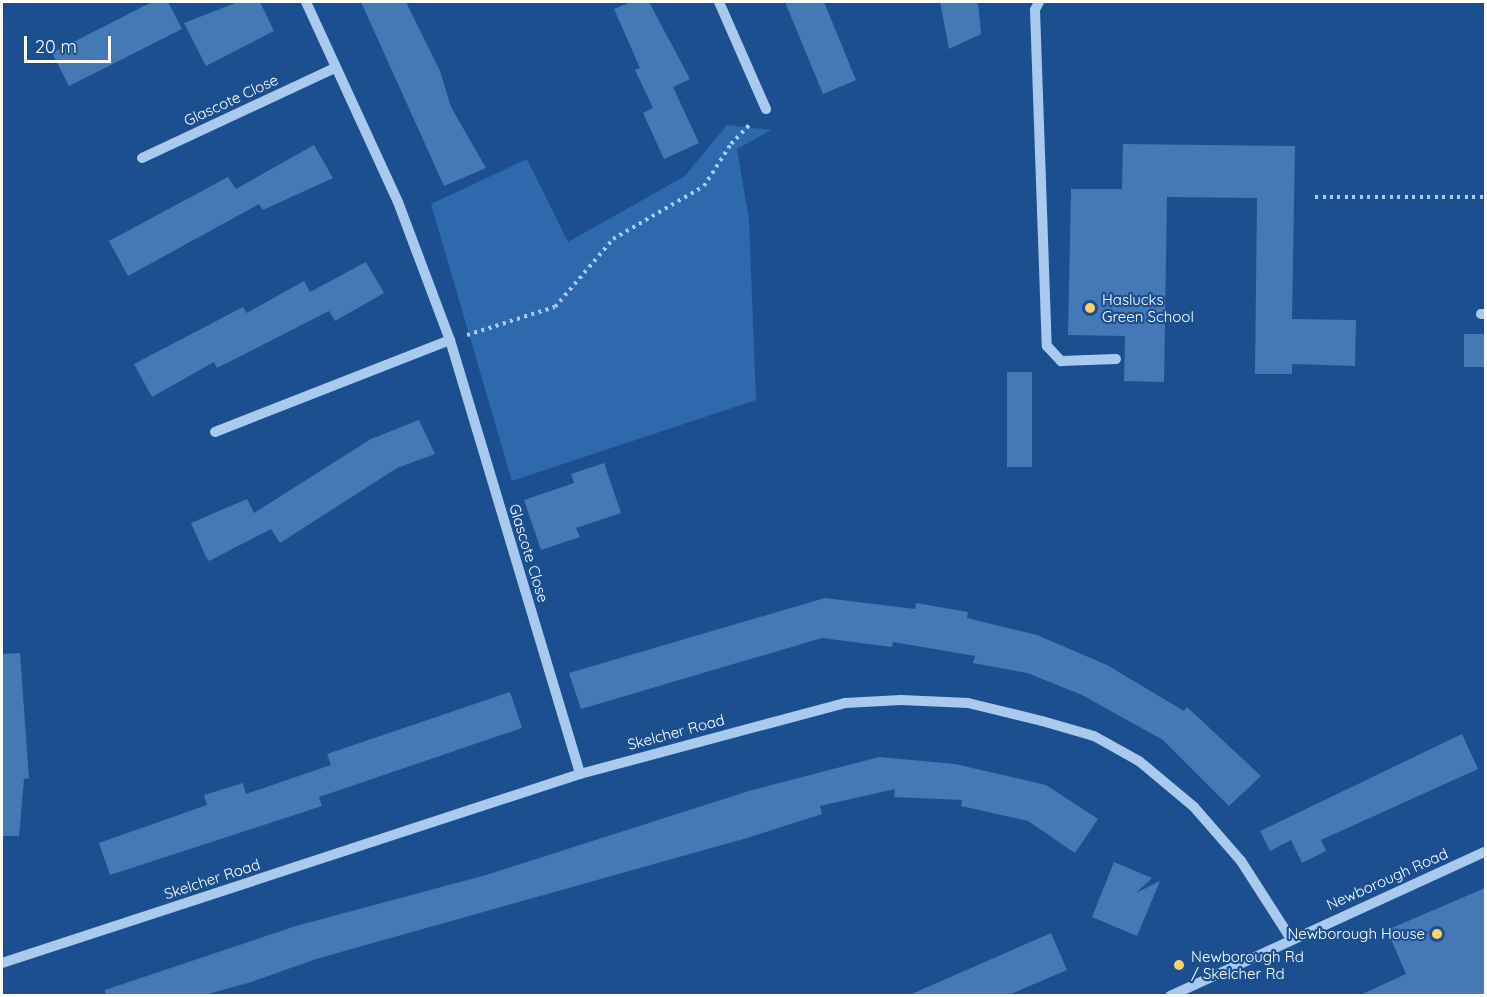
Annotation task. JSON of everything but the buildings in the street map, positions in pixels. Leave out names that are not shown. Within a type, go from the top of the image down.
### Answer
[{"type":"street","name":"Glascote Close","points":[[306,2],[333,69],[398,202],[450,340],[580,774]]},
{"type":"street","points":[[719,2],[766,109]]},
{"type":"street","points":[[1039,2],[1035,10],[1047,346],[1061,361],[1116,359]]},
{"type":"street","name":"Glascote Close","points":[[142,158],[333,69]]},
{"type":"street","points":[[214,432],[450,340]]},
{"type":"street","name":"Skelcher Road","points":[[2,963],[580,774],[845,703],[969,703],[1094,736],[1139,762],[1201,814],[1241,861],[1292,939]]},
{"type":"street","name":"Newborough Road","points":[[1170,996],[1485,851]]},
{"type":"path","points":[[450,340],[555,307],[613,239],[704,186],[731,144],[766,109]]},
{"type":"path","points":[[1315,197],[1485,197]]},
{"type":"shaded area","points":[[727,125],[771,130],[737,149],[749,219],[756,400],[512,481],[431,204],[527,159],[568,242],[685,176]]},
{"type":"place","name":"Haslucks Green School","points":[[1090,308]]},
{"type":"place","name":"Newborough House","points":[[1437,934]]},
{"type":"place","name":"Newborough Rd / Skelcher Rd","points":[[1179,965]]}]
